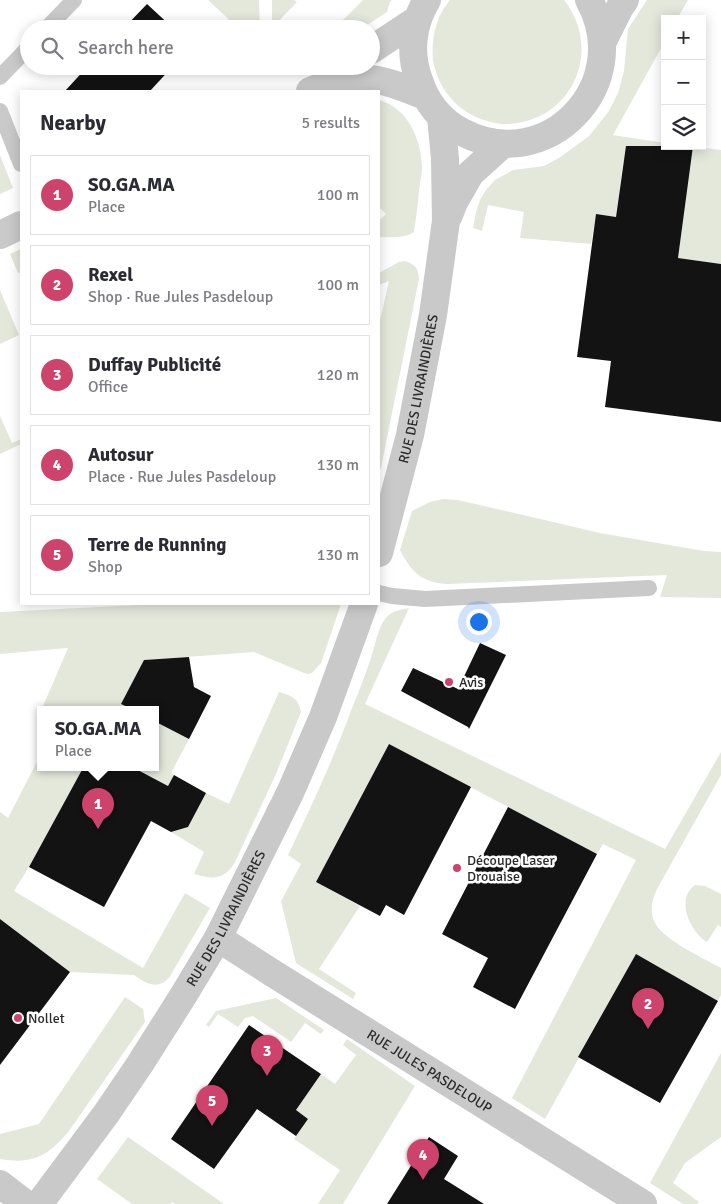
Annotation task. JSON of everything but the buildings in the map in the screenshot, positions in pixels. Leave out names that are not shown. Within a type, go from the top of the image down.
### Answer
[{"type":"street","points":[[313,90],[350,78],[378,80],[394,84],[433,106],[450,124],[469,136],[503,144],[534,140],[563,126],[585,103],[593,90],[602,59],[602,43],[598,21],[589,0]]},
{"type":"street","points":[[602,43],[625,0]]},
{"type":"street","points":[[380,43],[423,9]]},
{"type":"street","points":[[423,9],[414,31],[415,72],[433,106],[445,159],[446,222]]},
{"type":"street","points":[[311,90],[334,75]]},
{"type":"street","points":[[446,222],[454,202],[470,174],[503,144]]},
{"type":"street","name":"RUE DES LIVRAINDIÈRES","points":[[380,549],[410,435],[433,315],[446,222]]},
{"type":"street","points":[[0,235],[20,225]]},
{"type":"street","name":"RUE DES LIVRAINDIÈRES","points":[[39,1204],[106,1114],[140,1064],[218,938],[290,794],[323,717],[364,605]]},
{"type":"street","name":"RUE JULES PASDELOUP","points":[[218,938],[642,1204]]},
{"type":"street","points":[[0,1184],[26,1204]]},
{"type":"lane","points":[[55,20],[74,0]]},
{"type":"lane","points":[[0,77],[20,56]]},
{"type":"lane","points":[[0,111],[20,161]]},
{"type":"lane","points":[[380,593],[425,599],[649,588]]},
{"type":"shaded area","points":[[208,0],[259,0],[260,20],[229,20]]},
{"type":"shaded area","points":[[272,0],[294,0],[297,2],[280,20],[272,20]]},
{"type":"shaded area","points":[[363,0],[392,0],[387,12],[375,20],[343,20]]},
{"type":"shaded area","points":[[450,0],[564,0],[576,20],[581,41],[580,62],[574,82],[563,99],[547,112],[527,121],[503,124],[476,117],[456,103],[446,93],[439,80],[433,60],[433,44],[438,20]]},
{"type":"shaded area","points":[[647,0],[688,0],[679,15],[661,15],[661,48],[613,135],[661,142],[661,150],[706,150],[706,148],[721,150],[721,264],[678,258],[689,172],[623,163],[616,217],[596,215],[591,244],[520,238],[524,212],[488,205],[482,231],[473,228],[480,200],[495,180],[513,170],[544,166],[559,158],[589,136],[609,111],[618,93],[624,71],[628,29]]},
{"type":"shaded area","points":[[380,100],[398,110],[411,126],[419,146],[422,167],[414,232],[401,237],[380,237],[380,220],[386,214],[380,208]]},
{"type":"shaded area","points":[[0,155],[13,188],[0,194]]},
{"type":"shaded area","points":[[20,249],[20,272],[18,273],[10,254]]},
{"type":"shaded area","points":[[405,261],[416,267],[419,279],[380,470],[380,321],[389,281],[380,285],[380,272],[399,262]]},
{"type":"shaded area","points":[[0,290],[19,335],[0,344]]},
{"type":"shaded area","points":[[0,416],[12,443],[20,439],[20,444],[0,454]]},
{"type":"shaded area","points":[[443,499],[458,500],[600,533],[704,551],[721,552],[721,598],[660,597],[667,575],[449,584],[425,579],[414,571],[400,550],[412,511],[430,502]]},
{"type":"shaded area","points":[[138,605],[341,605],[321,663],[312,673],[304,673],[254,652],[145,660],[122,704],[126,706],[43,706],[68,648],[0,654],[0,612]]},
{"type":"shaded area","points":[[409,608],[365,704],[665,849],[721,752],[721,775],[657,889],[652,910],[655,923],[667,936],[721,968],[721,995],[718,1001],[636,955],[545,1119],[512,1098],[636,860],[603,844],[597,854],[389,744],[316,882],[360,906],[319,969],[356,993],[353,999],[296,963],[281,901],[301,864],[288,855],[338,745],[371,658],[382,623],[387,616],[399,610]]},
{"type":"shaded area","points":[[279,692],[294,698],[301,712],[276,774],[234,864],[230,870],[221,876],[211,878],[194,874],[204,852],[171,832],[188,827],[206,793],[229,804]]},
{"type":"shaded area","points":[[159,724],[189,739],[171,773],[174,775],[168,786],[140,771],[159,771]]},
{"type":"shaded area","points":[[37,762],[37,771],[81,771],[14,891],[143,968],[185,893],[210,908],[165,982],[156,985],[143,981],[134,975],[70,972],[0,919],[0,812],[8,818]]},
{"type":"shaded area","points":[[695,885],[705,886],[721,894],[721,927],[718,925],[707,942],[695,931],[687,915],[686,898],[689,891]]},
{"type":"shaded area","points":[[125,997],[143,1009],[145,1022],[69,1131],[47,1152],[39,1156],[22,1161],[0,1159],[0,1134],[39,1124]]},
{"type":"shaded area","points":[[276,998],[324,1030],[321,1034],[305,1023],[291,1042],[253,1016],[245,1018],[238,1027],[218,1014],[209,1027],[206,1025],[216,1011]]},
{"type":"shaded area","points":[[347,1039],[415,1086],[343,1204],[318,1204],[340,1170],[294,1139],[308,1119],[296,1110],[321,1074],[335,1084],[356,1055],[343,1045]]},
{"type":"shaded area","points":[[721,1053],[721,1137],[685,1163],[673,1183],[699,1202],[697,1204],[683,1204],[650,1183]]},
{"type":"shaded area","points":[[128,1137],[224,1204],[175,1204],[172,1202],[171,1204],[132,1204],[97,1179]]},
{"type":"place","name":"Avis","points":[[449,682]]},
{"type":"place","name":"SO.GA.MA","points":[[98,829]]},
{"type":"place","name":"Découpe Laser Drouaise","points":[[457,868]]},
{"type":"place","name":"Nollet","points":[[18,1018]]},
{"type":"place","name":"Rexel","points":[[648,1029]]},
{"type":"place","name":"Duffay Publicité","points":[[267,1076]]},
{"type":"place","name":"Terre de Running","points":[[212,1126]]},
{"type":"place","name":"Autosur","points":[[423,1180]]}]
